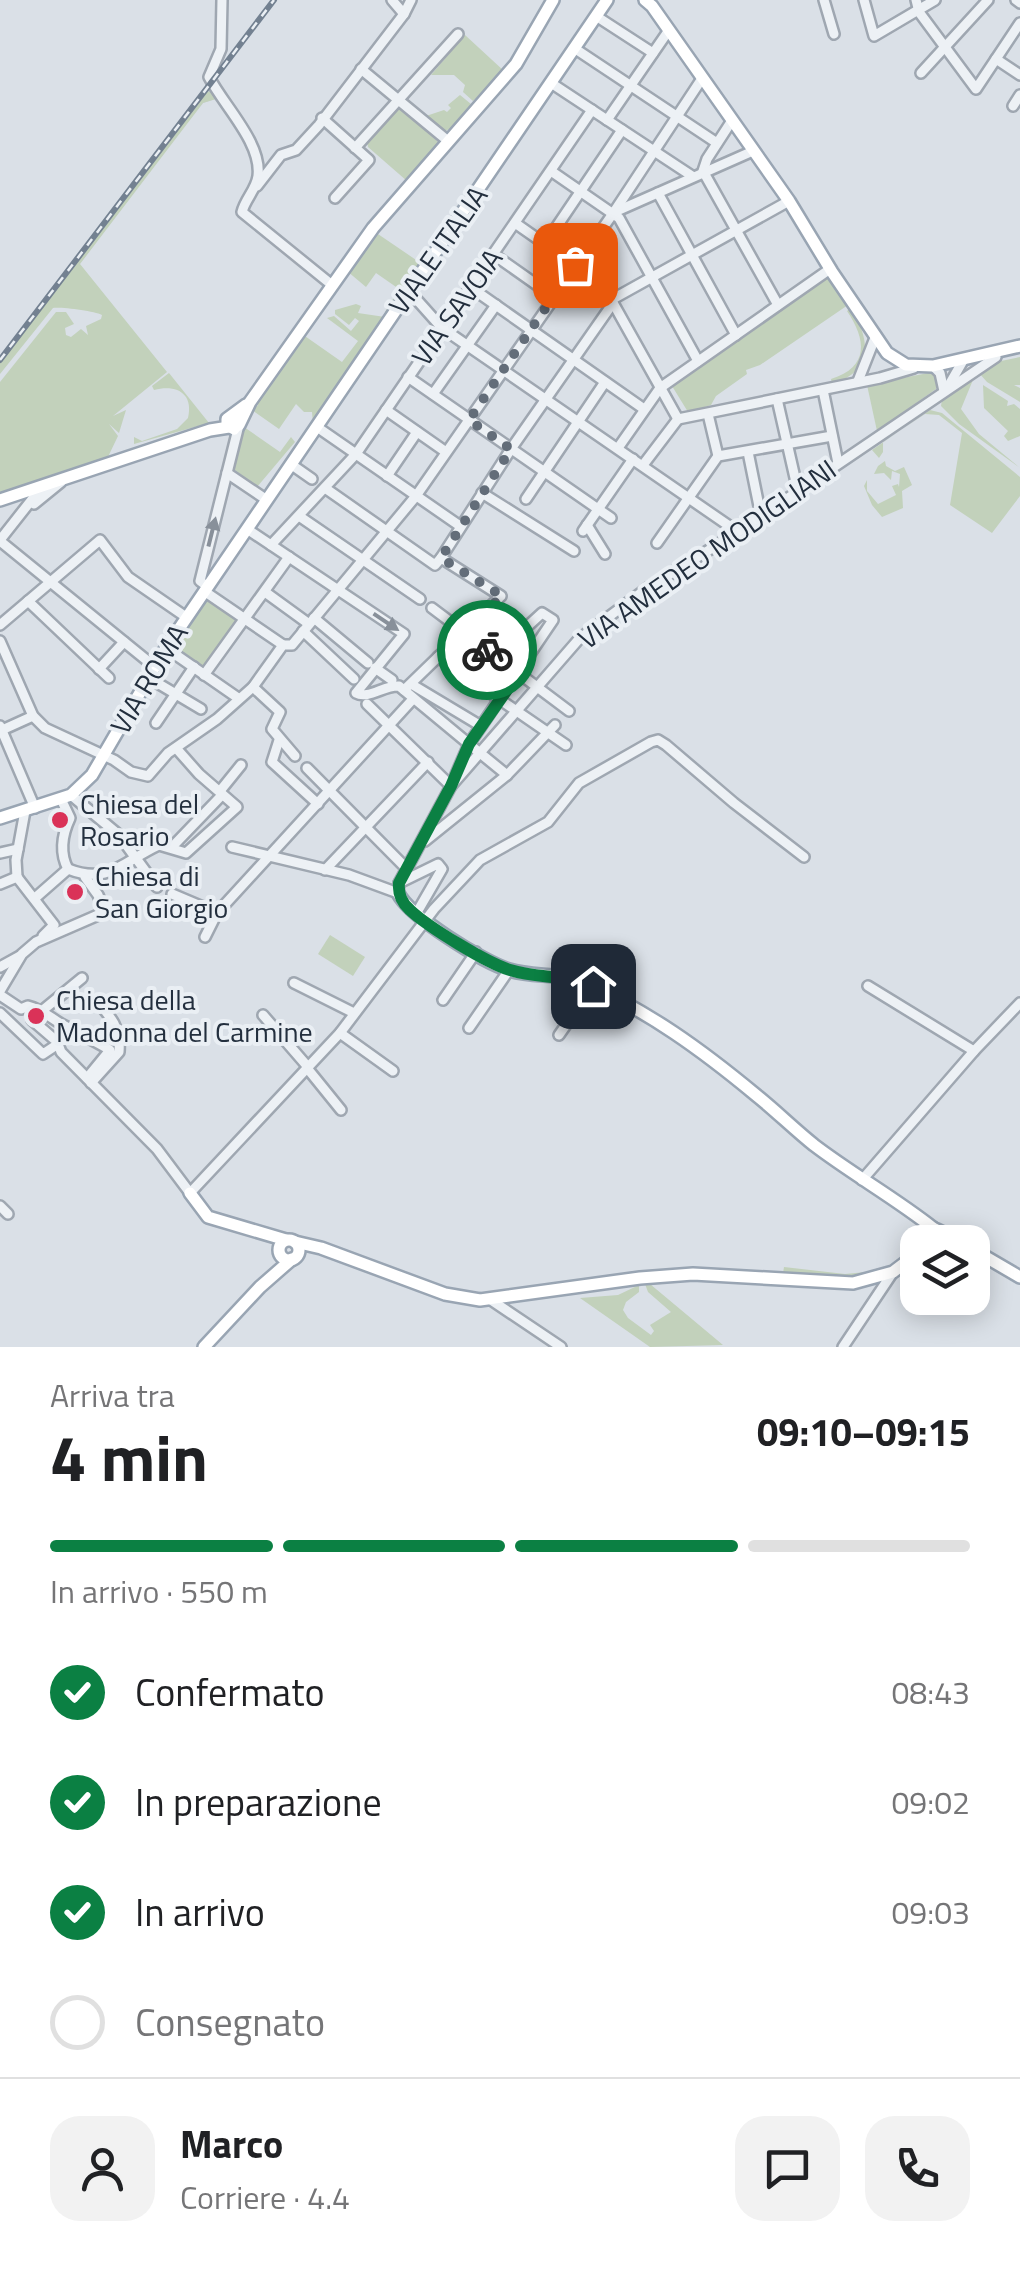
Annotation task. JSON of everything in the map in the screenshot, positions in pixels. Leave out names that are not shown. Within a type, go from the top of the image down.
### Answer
[{"type":"main road","points":[[0,500],[45,489],[232,423],[393,202],[516,64],[553,0]]},
{"type":"main road","points":[[646,0],[790,201],[875,338],[897,360],[933,366],[971,354],[1020,346]]},
{"type":"main road","name":"VIALE ITALIA","points":[[267,500],[601,6]]},
{"type":"main road","points":[[964,359],[972,362],[1020,354]]},
{"type":"main road","name":"VIA ROMA","points":[[0,818],[66,797],[92,775],[166,648],[267,500]]},
{"type":"main road","points":[[398,888],[420,918],[509,970],[572,977],[674,1032],[724,1068],[811,1142],[918,1218],[921,1225]]},
{"type":"main road","points":[[190,1192],[208,1217],[266,1235],[288,1249],[321,1248],[445,1294],[491,1300],[667,1275],[730,1274],[853,1283],[900,1267]]},
{"type":"main road","points":[[204,1347],[260,1287],[288,1249]]},
{"type":"main road","points":[[990,1260],[1020,1277]]},
{"type":"street","points":[[222,0],[220,49],[209,77],[252,141],[258,169],[255,188]]},
{"type":"street","points":[[392,0],[404,14]]},
{"type":"street","points":[[332,286],[247,218],[243,206],[281,155],[296,150],[411,0]]},
{"type":"street","points":[[824,0],[834,34]]},
{"type":"street","points":[[864,0],[874,36],[935,0]]},
{"type":"street","points":[[916,0],[919,12],[976,88],[1020,23]]},
{"type":"street","points":[[921,73],[988,0]]},
{"type":"street","points":[[601,6],[653,53]]},
{"type":"street","points":[[607,120],[669,30]]},
{"type":"street","points":[[355,148],[458,34]]},
{"type":"street","points":[[574,48],[717,142]]},
{"type":"street","points":[[996,58],[1020,75]]},
{"type":"street","points":[[361,69],[448,141]]},
{"type":"street","points":[[232,423],[234,447],[200,581],[283,645],[292,644],[416,496],[702,80]]},
{"type":"street","points":[[551,83],[692,176]]},
{"type":"street","points":[[1013,106],[1020,95]]},
{"type":"street","name":"VIA SAVOIA","points":[[271,545],[356,454],[592,110]]},
{"type":"street","points":[[322,118],[369,160],[334,198]]},
{"type":"street","points":[[704,172],[731,122]]},
{"type":"street","points":[[545,244],[622,130]]},
{"type":"street","points":[[614,212],[753,151]]},
{"type":"street","points":[[551,171],[614,212],[698,361]]},
{"type":"street","points":[[704,172],[778,305]]},
{"type":"street","points":[[658,193],[736,335]]},
{"type":"street","points":[[438,562],[612,301],[790,201]]},
{"type":"street","points":[[515,223],[575,265]]},
{"type":"street","points":[[584,252],[678,419]]},
{"type":"street","points":[[493,254],[554,296]]},
{"type":"street","points":[[618,448],[660,388],[830,269]]},
{"type":"street","points":[[470,287],[644,409]]},
{"type":"street","points":[[409,292],[442,328],[738,532]]},
{"type":"street","points":[[433,394],[496,305]]},
{"type":"street","points":[[858,381],[875,338]]},
{"type":"street","name":"VIA AMEDEO MODIGLIANI","points":[[451,786],[579,639],[646,589],[738,532],[996,358]]},
{"type":"street","points":[[964,359],[971,374]]},
{"type":"street","name":"VIA AMEDEO MODIGLIANI","points":[[944,392],[964,359]]},
{"type":"street","points":[[605,554],[585,528],[678,419],[919,366]]},
{"type":"street","points":[[933,366],[940,374],[944,392]]},
{"type":"street","points":[[408,377],[611,518]]},
{"type":"street","points":[[526,499],[605,382]]},
{"type":"street","points":[[823,390],[838,463]]},
{"type":"street","points":[[776,399],[798,491]]},
{"type":"street","points":[[386,410],[446,452]]},
{"type":"street","points":[[708,414],[718,456]]},
{"type":"street","points":[[318,427],[460,526]]},
{"type":"street","points":[[387,476],[417,432]]},
{"type":"street","points":[[656,543],[718,456],[832,436]]},
{"type":"street","points":[[748,452],[761,516]]},
{"type":"street","points":[[292,465],[312,480]]},
{"type":"street","points":[[227,473],[267,500]]},
{"type":"street","points":[[325,488],[387,532],[502,596],[407,687]]},
{"type":"street","points":[[45,489],[0,540],[124,642],[176,694],[202,710]]},
{"type":"street","points":[[482,492],[574,551]]},
{"type":"street","points":[[299,516],[420,600]]},
{"type":"street","points":[[247,529],[404,634],[371,665],[356,688],[359,696],[391,686],[407,687],[481,726]]},
{"type":"street","points":[[0,625],[100,540],[128,577],[186,618]]},
{"type":"street","points":[[204,674],[289,557]]},
{"type":"street","points":[[264,592],[392,680]]},
{"type":"street","points":[[28,600],[109,678]]},
{"type":"street","points":[[432,608],[569,711]]},
{"type":"street","points":[[398,888],[469,744],[554,624],[546,613],[495,656]]},
{"type":"street","points":[[309,624],[354,679]]},
{"type":"street","points":[[0,641],[33,716],[53,732],[131,772],[148,776],[176,748],[217,719],[252,687],[283,645]]},
{"type":"street","points":[[99,669],[124,642]]},
{"type":"street","points":[[166,648],[238,698]]},
{"type":"street","points":[[438,657],[515,710],[552,729],[566,744]]},
{"type":"street","points":[[156,723],[194,667]]},
{"type":"street","points":[[252,687],[280,712],[272,729],[295,756]]},
{"type":"street","points":[[407,687],[414,699],[507,775]]},
{"type":"street","points":[[205,937],[217,913],[414,699]]},
{"type":"street","points":[[366,704],[451,786]]},
{"type":"street","points":[[33,716],[1,728],[30,810],[18,849],[17,877],[54,925],[2,972],[0,993],[21,1009],[28,1006],[43,1010],[62,1025],[110,1050],[89,1081]]},
{"type":"street","points":[[422,843],[507,775],[552,729]]},
{"type":"street","points":[[279,740],[272,762],[318,804]]},
{"type":"street","points":[[420,918],[480,860],[548,822],[579,783],[658,740],[804,857]]},
{"type":"street","points":[[68,870],[86,876],[114,871],[159,845],[186,853],[237,807],[176,748]]},
{"type":"street","points":[[0,756],[11,750]]},
{"type":"street","points":[[325,870],[428,762]]},
{"type":"street","points":[[172,847],[221,793],[241,764]]},
{"type":"street","points":[[307,768],[407,869]]},
{"type":"street","points":[[66,797],[119,836],[157,887]]},
{"type":"street","points":[[66,797],[70,818],[62,849],[68,870]]},
{"type":"street","points":[[32,1020],[157,1149],[190,1192],[340,1032],[420,918],[442,869],[438,864],[398,888],[232,848]]},
{"type":"street","points":[[0,854],[18,849]]},
{"type":"street","points":[[35,898],[68,870]]},
{"type":"street","points":[[36,942],[105,912],[86,876]]},
{"type":"street","points":[[0,884],[17,877]]},
{"type":"street","points":[[172,894],[217,913]]},
{"type":"street","points":[[443,1000],[476,952]]},
{"type":"street","points":[[468,1028],[509,970]]},
{"type":"street","points":[[43,1010],[82,978]]},
{"type":"street","points":[[294,982],[354,1014]]},
{"type":"street","points":[[559,1035],[593,986]]},
{"type":"street","points":[[868,986],[974,1051]]},
{"type":"street","points":[[89,1081],[119,1052],[120,1045],[116,1023],[96,1000]]},
{"type":"street","points":[[862,1180],[1020,1004]]},
{"type":"street","points":[[0,1013],[43,1054],[56,1041],[62,1025]]},
{"type":"street","points":[[263,1014],[341,1110]]},
{"type":"street","points":[[340,1032],[393,1071]]},
{"type":"street","points":[[0,1206],[8,1214]]},
{"type":"street","points":[[844,1347],[893,1272]]},
{"type":"street","points":[[491,1300],[561,1347]]},
{"type":"shaded area","points":[[209,81],[219,98],[203,103],[0,369],[0,356]]},
{"type":"green space","points":[[465,35],[504,71],[473,101],[454,75],[431,75]]},
{"type":"green space","points":[[215,90],[219,98],[203,103],[80,264],[167,372],[113,416],[126,410],[119,433],[109,424],[118,436],[107,459],[0,495],[0,382],[56,312],[66,312],[74,324],[65,328],[66,335],[71,337],[81,329],[88,335],[86,326],[102,315],[53,308],[0,374],[0,363],[207,92]]},
{"type":"green space","points":[[460,95],[471,104],[452,127],[444,131],[426,116],[447,112],[451,108],[448,105]]},
{"type":"green space","points":[[400,107],[438,142],[407,181],[367,142]]},
{"type":"green space","points":[[375,232],[422,264],[413,279],[407,275],[404,279],[409,284],[389,314],[385,312],[399,289],[376,273],[366,287],[347,271]]},
{"type":"green space","points":[[828,275],[848,305],[760,365],[746,370],[747,374],[716,396],[711,405],[688,412],[672,386]]},
{"type":"green space","points":[[361,306],[358,313],[385,317],[313,424],[312,412],[304,412],[296,404],[279,429],[252,410],[292,347],[300,344],[302,334],[342,362],[358,341],[327,318],[334,316],[351,331],[359,321],[355,318],[349,325],[335,310]]},
{"type":"green space","points":[[851,308],[862,331],[865,353],[856,371],[832,384],[831,379],[853,367],[861,351],[858,332],[847,311]]},
{"type":"green space","points":[[1020,357],[1020,385],[1014,385],[1020,388],[1020,402],[979,373],[1001,361]]},
{"type":"green space","points":[[933,372],[939,382],[936,389],[877,431],[867,385]]},
{"type":"green space","points":[[169,373],[209,423],[134,444],[134,437],[142,441],[177,429],[188,418],[188,402],[182,392],[169,388],[154,390],[152,386]]},
{"type":"green space","points":[[975,375],[961,409],[979,434],[1020,468],[959,424],[941,406],[942,399]]},
{"type":"green space","points":[[983,385],[1008,401],[1007,406],[1014,404],[1020,409],[1020,436],[1008,441],[1004,436],[1008,431],[984,408]]},
{"type":"green space","points":[[930,410],[942,413],[1020,477],[1020,496],[992,533],[950,505],[962,433],[939,415],[925,414],[901,430]]},
{"type":"green space","points":[[244,427],[280,452],[291,437],[295,442],[257,487],[232,468]]},
{"type":"green space","points":[[883,442],[883,452],[879,458],[872,450]]},
{"type":"green space","points":[[885,461],[895,471],[904,467],[912,485],[902,491],[903,508],[882,517],[864,486],[867,480],[867,491],[878,504],[896,495],[892,486],[899,487],[900,474],[892,471],[891,480],[884,473],[874,474]]},
{"type":"green space","points":[[205,596],[239,618],[205,669],[171,646]]},
{"type":"green space","points":[[330,935],[365,957],[353,976],[318,954]]},
{"type":"green space","points":[[784,1267],[845,1274],[876,1271],[841,1278],[783,1273]]},
{"type":"green space","points":[[645,1284],[650,1284],[723,1345],[650,1347],[580,1298],[618,1295],[639,1285],[639,1292],[626,1302],[623,1310],[651,1335],[654,1331],[650,1325],[671,1312],[648,1292]]},
{"type":"railway","points":[[0,360],[274,0]]},
{"type":"way so far","points":[[487,650],[464,632],[502,596],[441,558],[511,449],[469,420],[575,265]]},
{"type":"place","name":"Chiesa del Rosario","points":[[60,820]]},
{"type":"place","name":"Chiesa di San Giorgio","points":[[75,892]]},
{"type":"place","name":"Chiesa della Madonna del Carmine","points":[[36,1016]]},
{"type":"route","points":[[487,650],[518,674],[469,744],[398,892],[409,910],[509,970],[572,977],[593,986]]}]
